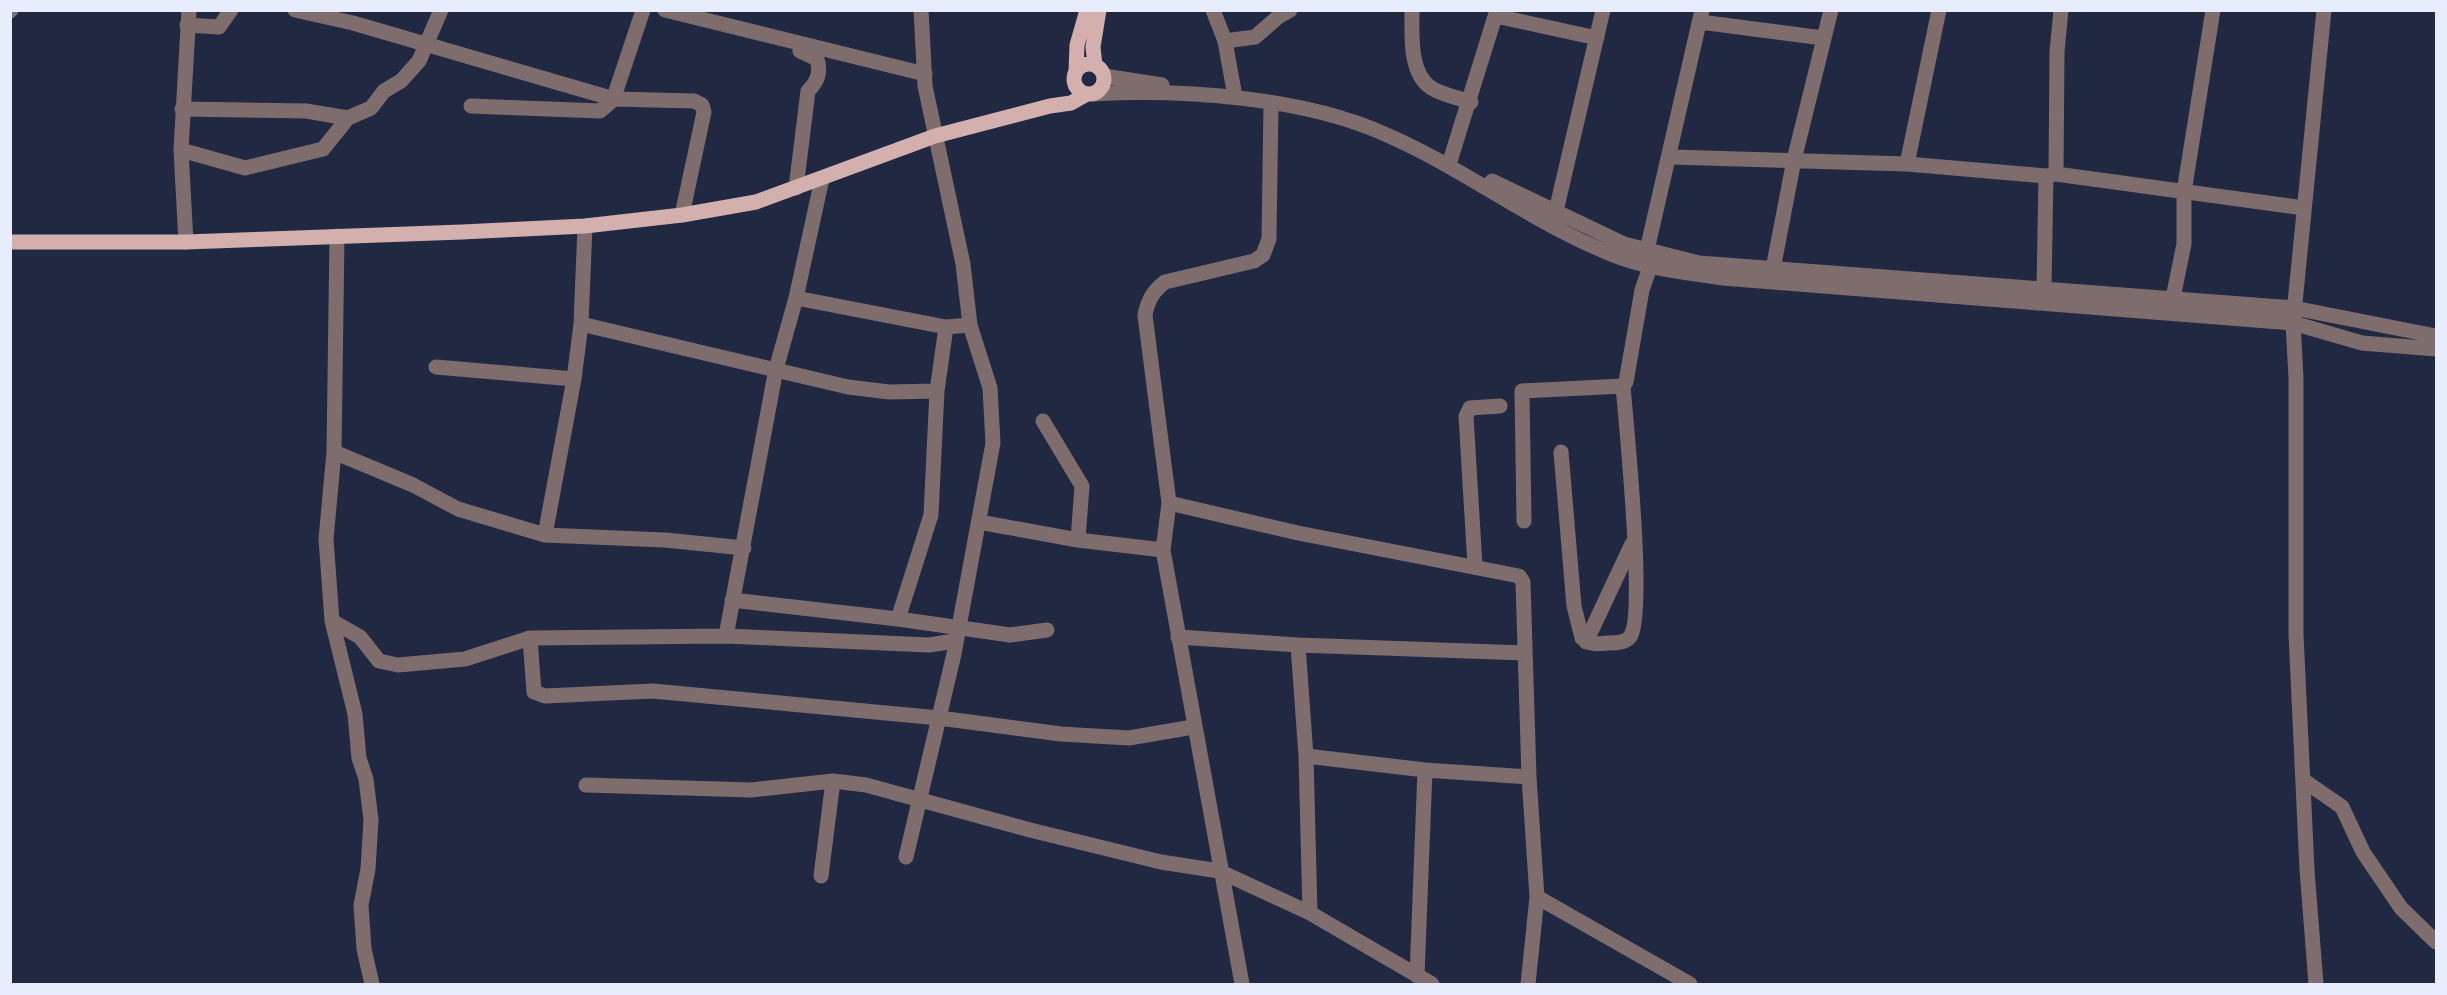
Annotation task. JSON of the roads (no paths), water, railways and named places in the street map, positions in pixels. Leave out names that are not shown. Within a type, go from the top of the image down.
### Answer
[{"type":"main road","points":[[10,242],[186,242],[585,226],[682,215],[756,202],[935,136],[1050,106],[1071,103],[1090,94],[1102,87],[1093,47],[1099,10]]},
{"type":"main road","points":[[1083,13],[1075,56],[1075,77],[1079,91],[1090,94]]},
{"type":"main road","points":[[1050,106],[1087,64],[1099,70]]},
{"type":"street","points":[[186,242],[181,150],[188,18],[219,27],[231,10]]},
{"type":"street","points":[[295,10],[355,17],[425,43],[614,98],[694,101],[702,105],[705,112],[682,215]]},
{"type":"street","points":[[181,150],[245,168],[323,149],[348,118],[371,108],[384,91],[401,81],[418,61],[441,10]]},
{"type":"street","points":[[471,106],[600,111],[614,98],[644,10]]},
{"type":"street","points":[[665,10],[925,74]]},
{"type":"street","points":[[906,857],[957,634],[993,443],[990,388],[970,325],[963,264],[935,136],[925,74],[921,10]]},
{"type":"street","points":[[1213,10],[1225,41],[1234,91]]},
{"type":"street","points":[[1225,41],[1255,38],[1278,17],[1290,10]]},
{"type":"street","points":[[1412,10],[1418,72],[1431,87],[1471,102]]},
{"type":"street","points":[[1556,211],[1603,10]]},
{"type":"street","points":[[1773,269],[1794,160],[1831,10]]},
{"type":"street","points":[[1907,164],[1939,10]]},
{"type":"street","points":[[2044,288],[2061,10]]},
{"type":"street","points":[[2173,298],[2184,244],[2184,192],[2213,11],[2208,10]]},
{"type":"street","points":[[2316,984],[2296,634],[2294,315],[2324,10]]},
{"type":"street","points":[[1450,161],[1471,102],[1497,13],[1597,38]]},
{"type":"street","points":[[1647,250],[1671,157],[1701,16],[1824,38]]},
{"type":"street","points":[[772,38],[817,58],[820,68],[815,83],[808,91],[796,188]]},
{"type":"street","points":[[1099,70],[1167,86],[1234,91],[1319,104],[1366,119],[1392,128],[1450,161],[1624,244],[1700,263],[2173,298],[2436,336]]},
{"type":"street","points":[[1090,94],[1166,92],[1271,104],[1330,115],[1386,134],[1578,239],[1613,255],[1650,267],[1722,278],[2294,315],[2362,343],[2436,349]]},
{"type":"street","points":[[1242,984],[1219,871],[1220,859],[1193,727],[1163,550],[1169,503],[1146,308],[1156,289],[1165,282],[1254,261],[1263,255],[1269,238],[1271,104]]},
{"type":"street","points":[[182,109],[306,111],[348,118]]},
{"type":"street","points":[[1671,157],[1907,164],[2051,175],[2304,208]]},
{"type":"street","points":[[726,636],[776,369],[796,298],[822,179]]},
{"type":"street","points":[[545,535],[574,379],[581,324],[585,226]]},
{"type":"street","points":[[337,236],[334,452],[326,538],[332,621],[356,714],[359,758],[366,779],[371,820],[368,869],[361,905],[364,949],[372,984]]},
{"type":"street","points":[[1561,452],[1575,606],[1582,638],[1586,642],[1624,642],[1630,637],[1635,624],[1635,539],[1623,386],[1626,382],[1642,290],[1650,267]]},
{"type":"street","points":[[796,298],[946,327],[970,325]]},
{"type":"street","points":[[581,324],[848,387],[890,392],[937,391]]},
{"type":"street","points":[[898,619],[931,515],[937,391],[946,327]]},
{"type":"street","points":[[436,367],[574,379]]},
{"type":"street","points":[[1524,521],[1523,390],[1623,386]]},
{"type":"street","points":[[1475,566],[1466,416],[1470,408],[1500,406]]},
{"type":"street","points":[[1043,421],[1082,486],[1078,540]]},
{"type":"street","points":[[334,452],[413,484],[458,509],[545,535],[665,540],[744,548]]},
{"type":"street","points":[[1169,503],[1298,533],[1519,576],[1523,582],[1529,777],[1537,897],[1528,984]]},
{"type":"street","points":[[979,522],[1078,540],[1163,550]]},
{"type":"street","points":[[1586,642],[1635,539]]},
{"type":"street","points":[[732,600],[898,619],[957,634],[1010,634],[1047,630]]},
{"type":"street","points":[[332,621],[360,637],[379,661],[398,665],[465,659],[530,638],[726,636],[929,645],[957,634]]},
{"type":"street","points":[[1178,637],[1298,645],[1525,653]]},
{"type":"street","points":[[530,638],[534,692],[540,695],[653,691],[939,718],[1061,735],[1129,738],[1193,727]]},
{"type":"street","points":[[1298,645],[1306,756],[1310,913]]},
{"type":"street","points":[[1306,756],[1425,770],[1529,777]]},
{"type":"street","points":[[1417,976],[1425,770]]},
{"type":"street","points":[[2303,780],[2342,807],[2363,852],[2401,908],[2436,942]]},
{"type":"street","points":[[821,876],[833,781]]},
{"type":"street","points":[[586,785],[751,790],[833,781],[866,785],[1161,862],[1219,871],[1310,913],[1432,984]]},
{"type":"street","points":[[1537,897],[1690,984]]}]
